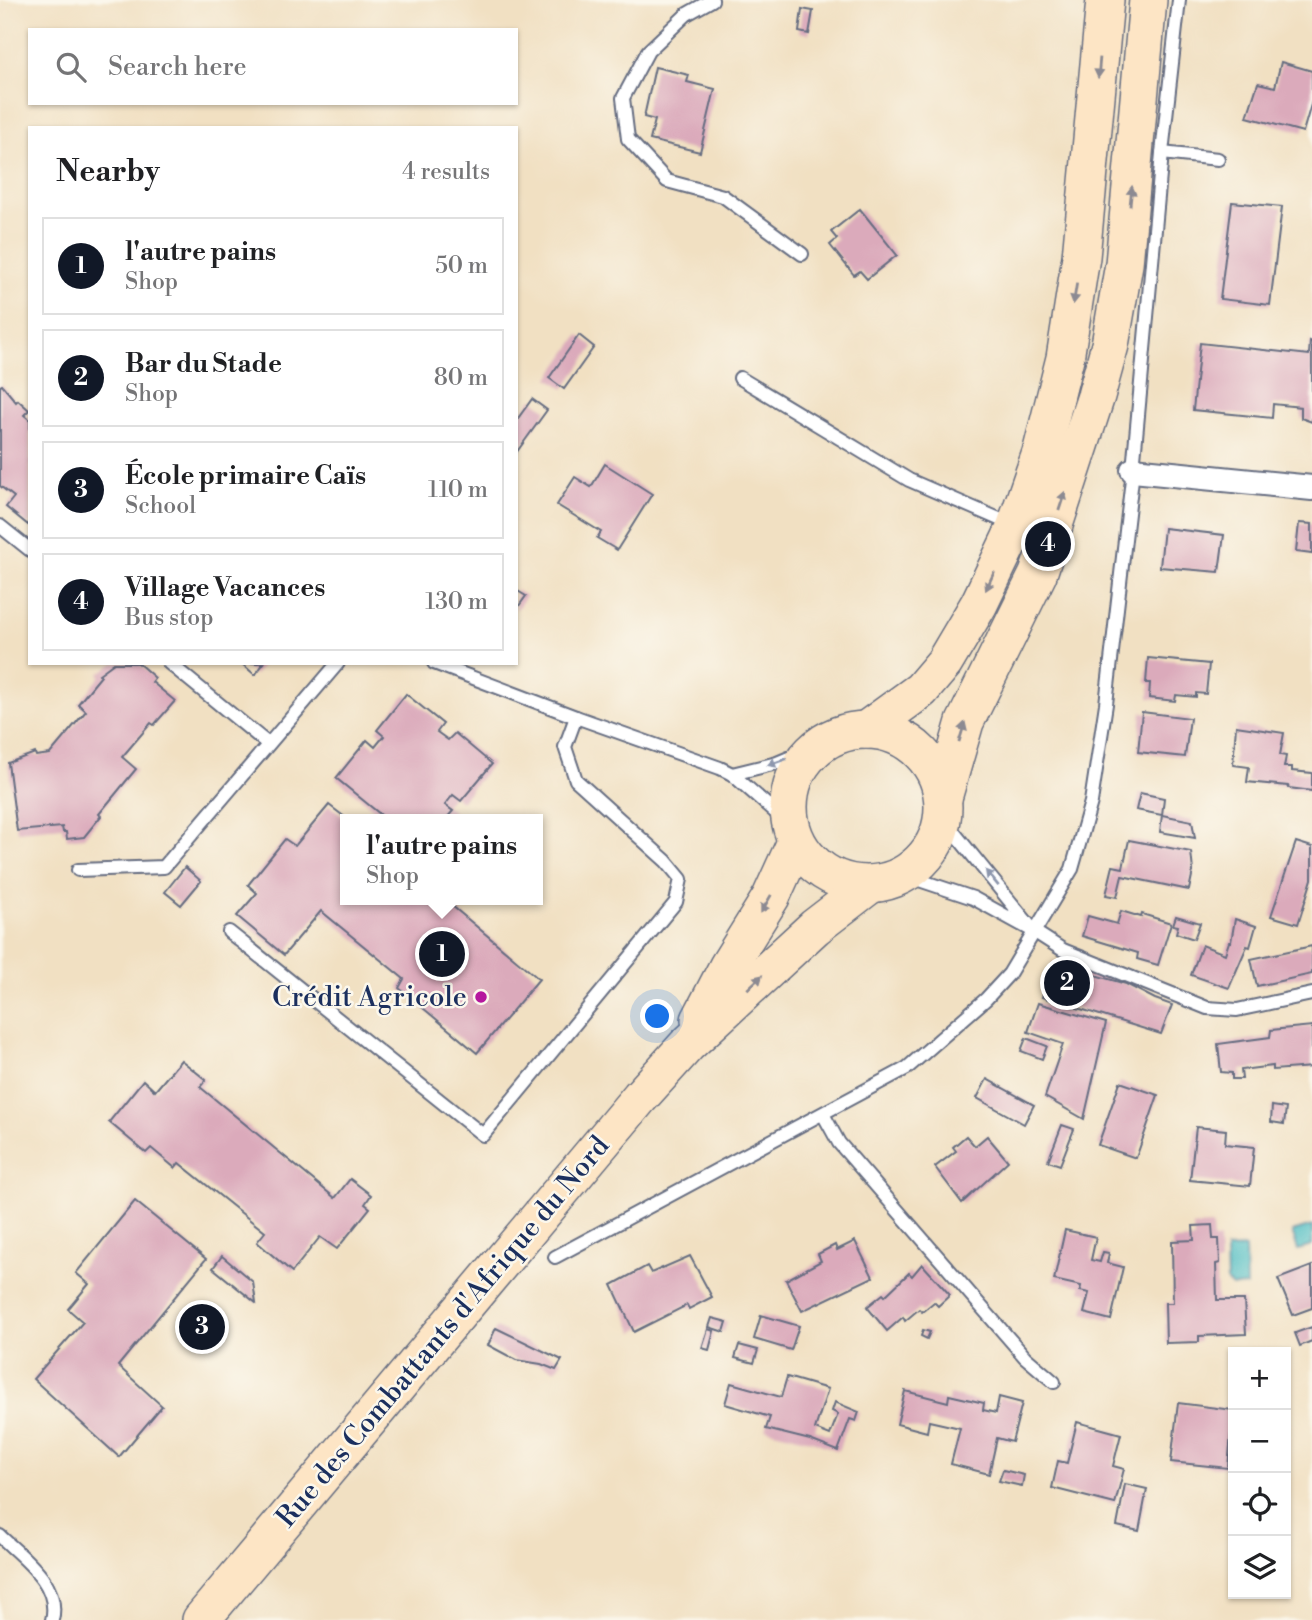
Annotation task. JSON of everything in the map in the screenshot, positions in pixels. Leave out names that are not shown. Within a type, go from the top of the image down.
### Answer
[{"type":"main road","points":[[866,730],[921,690],[944,663],[1017,536],[1065,358],[1080,257],[1105,0]]},
{"type":"main road","points":[[943,808],[936,774],[928,760],[913,746],[895,735],[866,730],[844,733],[820,745],[797,770],[789,792],[788,815],[794,835],[805,856],[820,870],[840,881],[867,887],[904,875],[929,853],[943,808],[965,722],[1035,569],[1096,396],[1110,345],[1124,264],[1148,0]]},
{"type":"main road","name":"Rue des Combattants d'Afrique du Nord","points":[[687,1045],[771,897],[794,835]]},
{"type":"main road","name":"Rue des Combattants d'Afrique du Nord","points":[[201,1620],[640,1097],[687,1045],[815,927],[867,887]]},
{"type":"street","points":[[1133,470],[1312,488]]},
{"type":"lane","points":[[712,0],[687,14],[648,51],[622,98],[628,139],[667,181],[723,196],[802,254]]},
{"type":"lane","points":[[555,1257],[907,1068],[986,999],[1009,974],[1072,869],[1091,802],[1106,704],[1133,470],[1179,0]]},
{"type":"lane","points":[[1162,153],[1218,159]]},
{"type":"lane","points":[[740,377],[909,480],[1006,522],[1017,536]]},
{"type":"lane","points":[[0,526],[28,548]]},
{"type":"lane","points":[[171,665],[268,744]]},
{"type":"lane","points":[[78,870],[163,867],[336,665]]},
{"type":"lane","points":[[439,665],[720,768],[732,774],[794,835]]},
{"type":"lane","points":[[229,932],[483,1135],[676,902],[681,879],[666,861],[576,779],[565,747],[576,717]]},
{"type":"lane","points":[[732,774],[777,763],[820,745]]},
{"type":"lane","points":[[943,808],[1035,932]]},
{"type":"lane","points":[[904,875],[973,898],[1063,950],[1207,1008],[1237,1010],[1312,994]]},
{"type":"lane","points":[[823,1114],[839,1143],[1025,1357],[1054,1382]]},
{"type":"lane","points":[[0,1536],[47,1583],[54,1610],[52,1620]]},
{"type":"water","points":[[1312,1226],[1312,1246],[1298,1250],[1292,1232]]},
{"type":"water","points":[[1245,1248],[1246,1286],[1232,1287],[1227,1282],[1226,1249]]},
{"type":"building","points":[[802,9],[813,11],[809,34],[799,32]]},
{"type":"building","points":[[1281,62],[1312,71],[1312,101],[1303,132],[1247,117],[1258,83],[1275,87]]},
{"type":"building","points":[[655,67],[689,75],[687,82],[715,89],[700,152],[650,140],[655,120],[644,117]]},
{"type":"building","points":[[1232,202],[1282,207],[1270,305],[1220,299]]},
{"type":"building","points":[[860,209],[897,255],[867,279],[860,271],[854,275],[830,245],[837,239],[831,232]]},
{"type":"building","points":[[579,335],[594,347],[564,389],[549,378]]},
{"type":"building","points":[[1310,341],[1312,422],[1301,418],[1301,407],[1273,404],[1272,418],[1193,410],[1200,343],[1309,355]]},
{"type":"building","points":[[2,385],[16,402],[18,400],[28,409],[24,415],[28,418],[28,525],[6,507],[14,497],[0,486]]},
{"type":"building","points":[[532,399],[547,410],[518,450],[518,418]]},
{"type":"building","points":[[605,464],[652,494],[617,550],[597,538],[601,532],[557,505],[575,477],[591,487]]},
{"type":"building","points":[[1299,523],[1312,524],[1312,554],[1296,552]]},
{"type":"building","points":[[1164,528],[1224,535],[1219,572],[1160,567]]},
{"type":"building","points":[[518,591],[526,596],[518,607]]},
{"type":"building","points":[[1148,658],[1209,664],[1206,694],[1196,693],[1196,697],[1176,695],[1175,701],[1149,698],[1150,683],[1146,683]]},
{"type":"building","points":[[111,665],[140,665],[155,678],[152,682],[175,701],[154,725],[151,723],[122,757],[136,769],[84,837],[67,839],[62,827],[17,831],[8,763],[35,753],[36,756],[50,754],[86,711],[78,704],[101,676],[99,674]]},
{"type":"building","points":[[243,665],[262,665],[255,675]]},
{"type":"building","points":[[406,694],[443,724],[437,732],[448,740],[455,733],[492,764],[461,801],[453,795],[445,805],[453,811],[450,814],[380,814],[336,778],[367,740],[375,747],[384,736],[377,730]]},
{"type":"building","points":[[1142,712],[1190,718],[1185,757],[1138,752]]},
{"type":"building","points":[[1236,726],[1284,733],[1280,755],[1286,756],[1284,767],[1292,767],[1292,771],[1312,773],[1312,791],[1247,782],[1249,767],[1233,765]]},
{"type":"building","points":[[1140,793],[1164,798],[1162,815],[1136,810]]},
{"type":"building","points":[[329,805],[341,814],[340,905],[451,905],[539,979],[477,1053],[399,988],[404,979],[321,911],[284,955],[237,916],[257,893],[248,885],[285,839],[295,846]]},
{"type":"building","points":[[1162,815],[1192,821],[1195,838],[1160,832]]},
{"type":"building","points":[[1129,840],[1191,852],[1193,871],[1189,890],[1122,876],[1117,897],[1106,895],[1113,866],[1123,868]]},
{"type":"building","points":[[1296,842],[1312,847],[1312,879],[1298,924],[1271,916]]},
{"type":"building","points":[[185,867],[201,881],[181,905],[165,892]]},
{"type":"building","points":[[1121,911],[1171,923],[1158,965],[1137,959],[1138,953],[1082,936],[1088,916],[1117,924]]},
{"type":"building","points":[[1176,916],[1200,923],[1194,939],[1176,933],[1178,926],[1173,925]]},
{"type":"building","points":[[1235,919],[1256,926],[1250,947],[1247,946],[1229,988],[1191,975],[1202,945],[1225,954],[1231,942]]},
{"type":"building","points":[[1312,946],[1312,974],[1257,986],[1251,959]]},
{"type":"building","points":[[1053,963],[1126,984],[1172,1005],[1161,1034],[1042,997]]},
{"type":"building","points":[[1038,1003],[1106,1023],[1084,1119],[1045,1097],[1063,1044],[1028,1032]]},
{"type":"building","points":[[1312,1026],[1312,1067],[1273,1070],[1273,1066],[1241,1070],[1242,1079],[1232,1079],[1232,1073],[1221,1072],[1218,1044],[1270,1037],[1271,1030]]},
{"type":"building","points":[[1026,1038],[1047,1046],[1042,1059],[1021,1051]]},
{"type":"building","points":[[181,1060],[206,1080],[200,1087],[335,1198],[350,1179],[371,1195],[365,1204],[370,1208],[337,1249],[320,1237],[292,1272],[257,1242],[265,1232],[179,1163],[175,1168],[151,1148],[146,1153],[109,1122],[143,1080],[155,1091]]},
{"type":"building","points":[[987,1079],[1034,1105],[1024,1124],[977,1098]]},
{"type":"building","points":[[1120,1082],[1158,1095],[1136,1158],[1098,1145]]},
{"type":"building","points":[[1272,1106],[1286,1108],[1284,1124],[1271,1122]]},
{"type":"building","points":[[1062,1125],[1074,1129],[1060,1165],[1048,1161]]},
{"type":"building","points":[[1196,1127],[1226,1130],[1225,1144],[1254,1147],[1250,1186],[1190,1180]]},
{"type":"building","points":[[966,1136],[975,1146],[987,1136],[1008,1161],[962,1203],[935,1167],[956,1151],[953,1147]]},
{"type":"building","points":[[135,1201],[206,1259],[118,1366],[162,1406],[119,1457],[33,1379],[83,1322],[68,1309],[89,1284],[76,1273]]},
{"type":"building","points":[[1212,1225],[1213,1239],[1219,1239],[1220,1263],[1216,1264],[1217,1300],[1244,1300],[1246,1334],[1199,1336],[1199,1342],[1166,1343],[1165,1303],[1173,1303],[1172,1241],[1194,1240],[1193,1226]]},
{"type":"building","points":[[1065,1230],[1096,1237],[1091,1260],[1100,1262],[1103,1252],[1109,1253],[1107,1263],[1123,1267],[1111,1320],[1084,1313],[1089,1293],[1080,1291],[1081,1286],[1054,1280]]},
{"type":"building","points":[[855,1241],[873,1277],[802,1311],[786,1280],[821,1261],[818,1254],[835,1245],[837,1250]]},
{"type":"building","points":[[222,1256],[253,1282],[256,1303],[213,1268]]},
{"type":"building","points":[[690,1256],[712,1297],[689,1309],[687,1305],[634,1332],[612,1285],[647,1266],[651,1273]]},
{"type":"building","points":[[922,1264],[950,1295],[938,1306],[934,1302],[922,1312],[919,1309],[905,1321],[903,1317],[887,1331],[867,1307],[883,1294],[885,1296],[909,1273],[912,1276]]},
{"type":"building","points":[[1312,1266],[1312,1308],[1293,1315],[1278,1279]]},
{"type":"building","points":[[761,1315],[799,1326],[791,1350],[754,1339]]},
{"type":"building","points":[[712,1318],[727,1322],[724,1332],[709,1327]]},
{"type":"building","points":[[1312,1327],[1312,1341],[1300,1346],[1295,1333]]},
{"type":"building","points":[[496,1328],[562,1360],[556,1370],[541,1364],[516,1360],[488,1345]]},
{"type":"building","points":[[708,1329],[714,1331],[709,1350],[702,1348]]},
{"type":"building","points":[[923,1330],[930,1332],[927,1339],[921,1336]]},
{"type":"building","points":[[739,1345],[758,1350],[754,1363],[735,1358]]},
{"type":"building","points":[[787,1377],[828,1389],[815,1429],[830,1435],[838,1414],[832,1411],[835,1402],[859,1412],[856,1421],[850,1419],[838,1451],[810,1440],[766,1429],[770,1417],[725,1404],[731,1383],[781,1397]]},
{"type":"building","points":[[905,1391],[948,1402],[949,1395],[984,1403],[983,1410],[996,1413],[999,1397],[1022,1403],[1012,1442],[997,1438],[989,1474],[951,1464],[960,1428],[929,1421],[927,1432],[897,1424]]},
{"type":"building","points":[[1178,1403],[1228,1409],[1228,1468],[1171,1462]]},
{"type":"building","points":[[1077,1422],[1121,1434],[1113,1466],[1124,1469],[1115,1504],[1052,1488],[1058,1461],[1067,1463]]},
{"type":"building","points":[[1003,1470],[1024,1475],[1022,1486],[999,1481]]},
{"type":"building","points":[[1125,1484],[1147,1489],[1139,1531],[1117,1526]]},
{"type":"place","name":"Village Vacances","points":[[1048,544]]},
{"type":"place","name":"l'autre pains","points":[[442,954]]},
{"type":"place","name":"Bar du Stade","points":[[1067,983]]},
{"type":"place","name":"Crédit Agricole","points":[[481,997]]},
{"type":"place","name":"École primaire Caïs","points":[[202,1327]]}]
